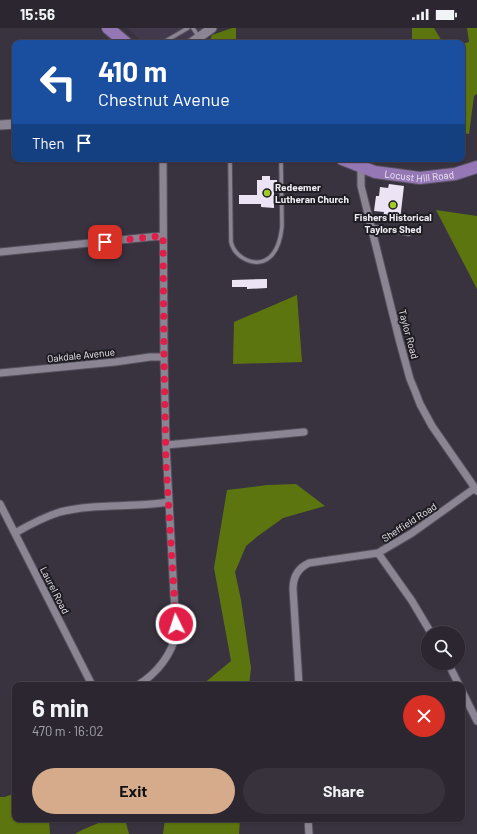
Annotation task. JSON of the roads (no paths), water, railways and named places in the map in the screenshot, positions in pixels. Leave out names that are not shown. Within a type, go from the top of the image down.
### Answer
[{"type":"main road","points":[[108,28],[122,40]]},
{"type":"main road","name":"Locust Hill Road","points":[[349,162],[375,172],[420,178],[455,174],[477,167]]},
{"type":"street","points":[[195,40],[212,28]]},
{"type":"street","points":[[0,125],[12,124]]},
{"type":"street","points":[[142,682],[163,662],[171,649],[176,636],[166,445],[163,162]]},
{"type":"street","name":"Taylor Road","points":[[361,167],[361,186],[410,379],[420,404],[432,426],[476,490]]},
{"type":"street","points":[[0,252],[163,236]]},
{"type":"street","name":"Oakdale Avenue","points":[[0,373],[107,363],[150,357],[164,357]]},
{"type":"street","points":[[166,445],[304,432]]},
{"type":"street","name":"Sheffield Road","points":[[299,682],[293,583],[295,576],[302,567],[309,563],[378,553],[412,534],[476,490]]},
{"type":"street","points":[[15,533],[52,515],[70,510],[168,502]]},
{"type":"street","name":"Laurel Road","points":[[0,504],[90,682]]},
{"type":"street","points":[[378,553],[428,626]]},
{"type":"street","points":[[452,670],[458,682]]},
{"type":"street","points":[[465,697],[477,722]]},
{"type":"street","points":[[308,822],[309,834]]},
{"type":"lane","points":[[167,40],[188,28]]},
{"type":"lane","points":[[193,28],[199,37]]},
{"type":"lane","points":[[230,162],[232,248],[241,258],[256,262],[269,258],[274,253],[281,235],[281,162]]},
{"type":"lane","points":[[371,226],[409,234]]},
{"type":"place","name":"Redeemer Lutheran Church","points":[[267,193]]},
{"type":"place","name":"Fishers Historical Taylors Shed","points":[[393,205]]}]
